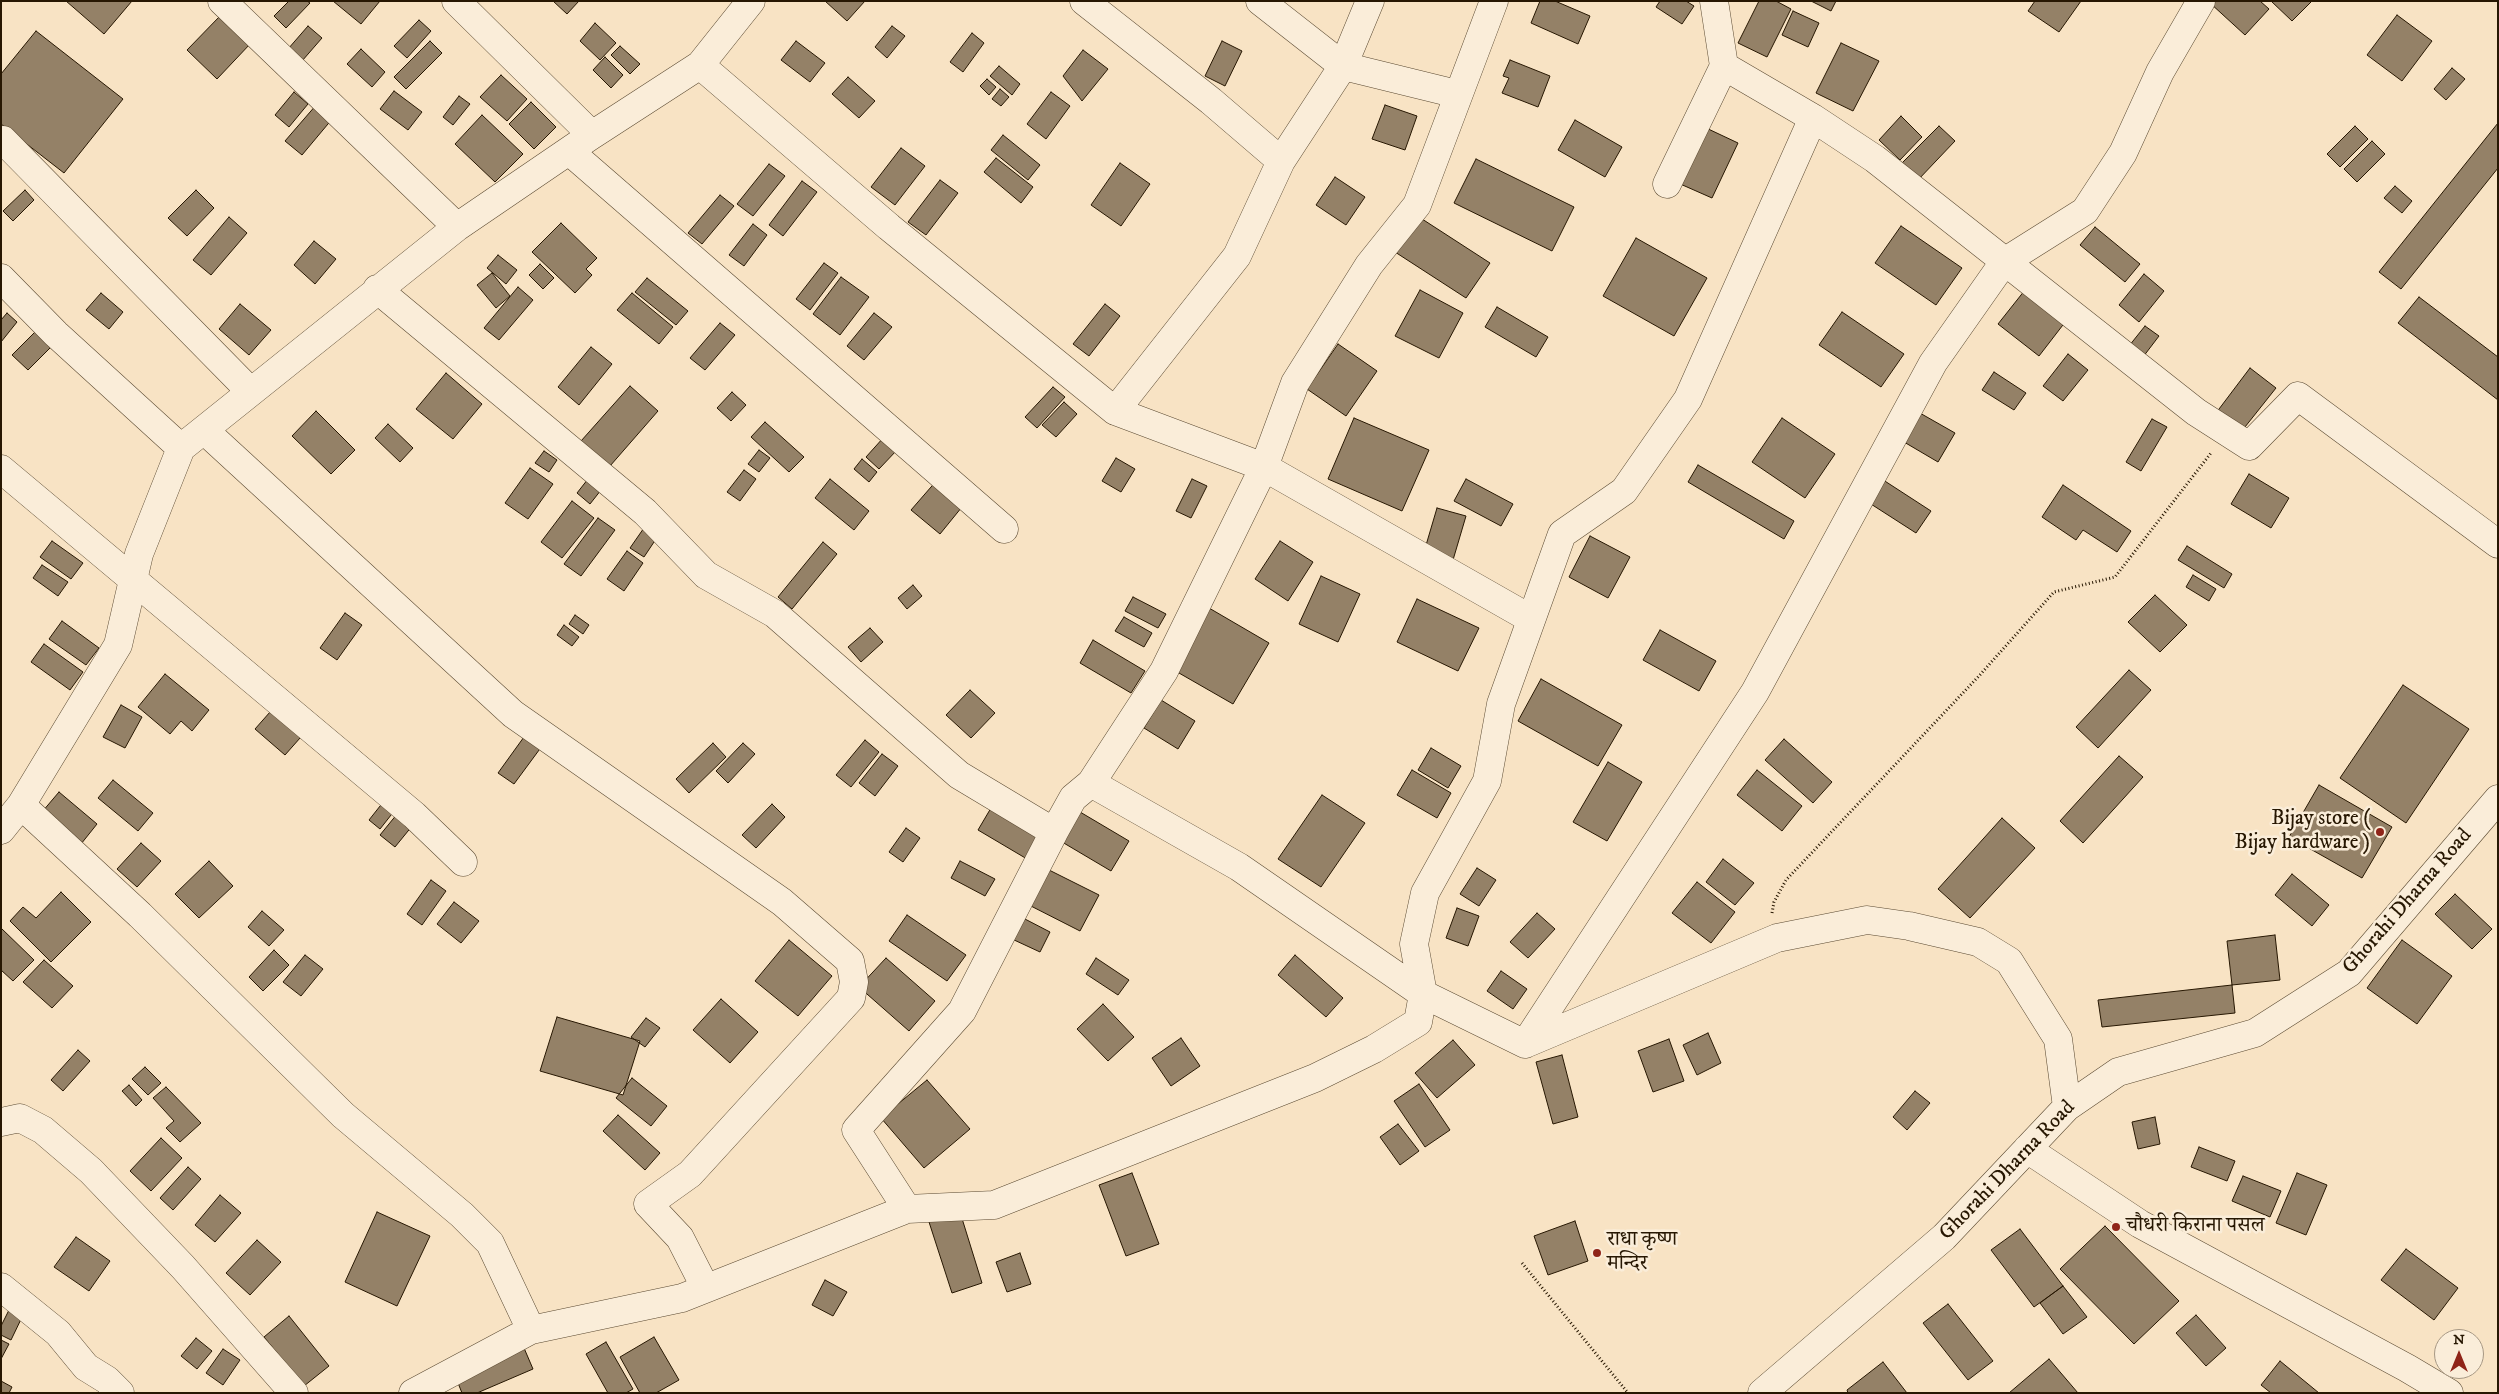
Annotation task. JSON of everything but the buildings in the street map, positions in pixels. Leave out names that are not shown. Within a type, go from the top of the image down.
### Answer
[{"type":"street","points":[[222,1],[457,227]]},
{"type":"street","points":[[456,1],[592,135]]},
{"type":"street","points":[[1,830],[21,805],[118,646],[139,554],[181,448],[457,227],[592,135],[700,65],[751,1]]},
{"type":"street","points":[[1084,1],[1211,101],[1281,161]]},
{"type":"street","points":[[1260,1],[1343,66],[1457,94]]},
{"type":"street","points":[[1115,411],[1237,256],[1281,161],[1343,66],[1370,1]]},
{"type":"street","points":[[907,1209],[856,1130],[962,1011],[1073,798],[1091,783],[1164,671],[1264,467],[1295,383],[1369,265],[1417,205],[1457,94],[1494,1]]},
{"type":"street","points":[[1667,184],[1724,66],[1714,1]]},
{"type":"street","points":[[1526,1044],[1755,692],[1933,363],[2004,262],[2085,211],[2123,153],[2160,72],[2201,1]]},
{"type":"street","points":[[700,65],[888,227],[1115,411],[1264,467],[1532,619]]},
{"type":"street","points":[[1724,66],[1813,118],[1875,159],[2196,412],[2249,446],[2298,396],[2498,544]]},
{"type":"street","points":[[413,1393],[531,1330],[682,1298],[907,1209],[994,1205],[1315,1078],[1374,1050],[1418,1022],[1423,994],[1414,944],[1425,893],[1486,781],[1500,704],[1562,534],[1624,491],[1688,399],[1813,118]]},
{"type":"street","points":[[3,140],[250,392]]},
{"type":"street","points":[[569,151],[1004,529]]},
{"type":"street","points":[[1,278],[56,334],[181,448]]},
{"type":"street","points":[[378,289],[644,512],[706,575],[775,614],[959,775],[1054,832]]},
{"type":"street","points":[[204,430],[513,714],[782,902],[850,961],[854,982],[851,998],[690,1174],[648,1204],[680,1238],[705,1288]]},
{"type":"street","points":[[1,469],[414,815],[463,862]]},
{"type":"street","points":[[1091,783],[1240,867],[1423,994],[1526,1044],[1777,938],[1867,920],[1909,926],[1978,942],[2009,961],[2058,1039],[2067,1106]]},
{"type":"street","name":"Ghorahi Dharna Road","points":[[1762,1393],[1944,1237],[2067,1106],[2118,1072],[2255,1033],[2349,973],[2498,799]]},
{"type":"street","points":[[21,805],[140,915],[343,1115],[462,1215],[490,1243],[531,1330]]},
{"type":"street","points":[[1,1122],[20,1118],[43,1130],[92,1171],[189,1275],[294,1393]]},
{"type":"street","points":[[2027,1149],[2140,1224],[2408,1368],[2449,1393]]},
{"type":"street","points":[[1,1287],[58,1333],[86,1368],[107,1380],[120,1393]]},
{"type":"path","points":[[1777,938],[1771,918],[1774,902],[1786,880],[1978,677],[2054,592],[2115,577],[2227,432]]},
{"type":"path","points":[[1522,1263],[1628,1393]]},
{"type":"place","name":"Bijay store ( Bijay hardware )","points":[[2380,832]]},
{"type":"place","name":"चौधरी किराना पसल","points":[[2116,1227]]},
{"type":"place","name":"राधा कृष्ण मन्दिर","points":[[1597,1253]]}]
